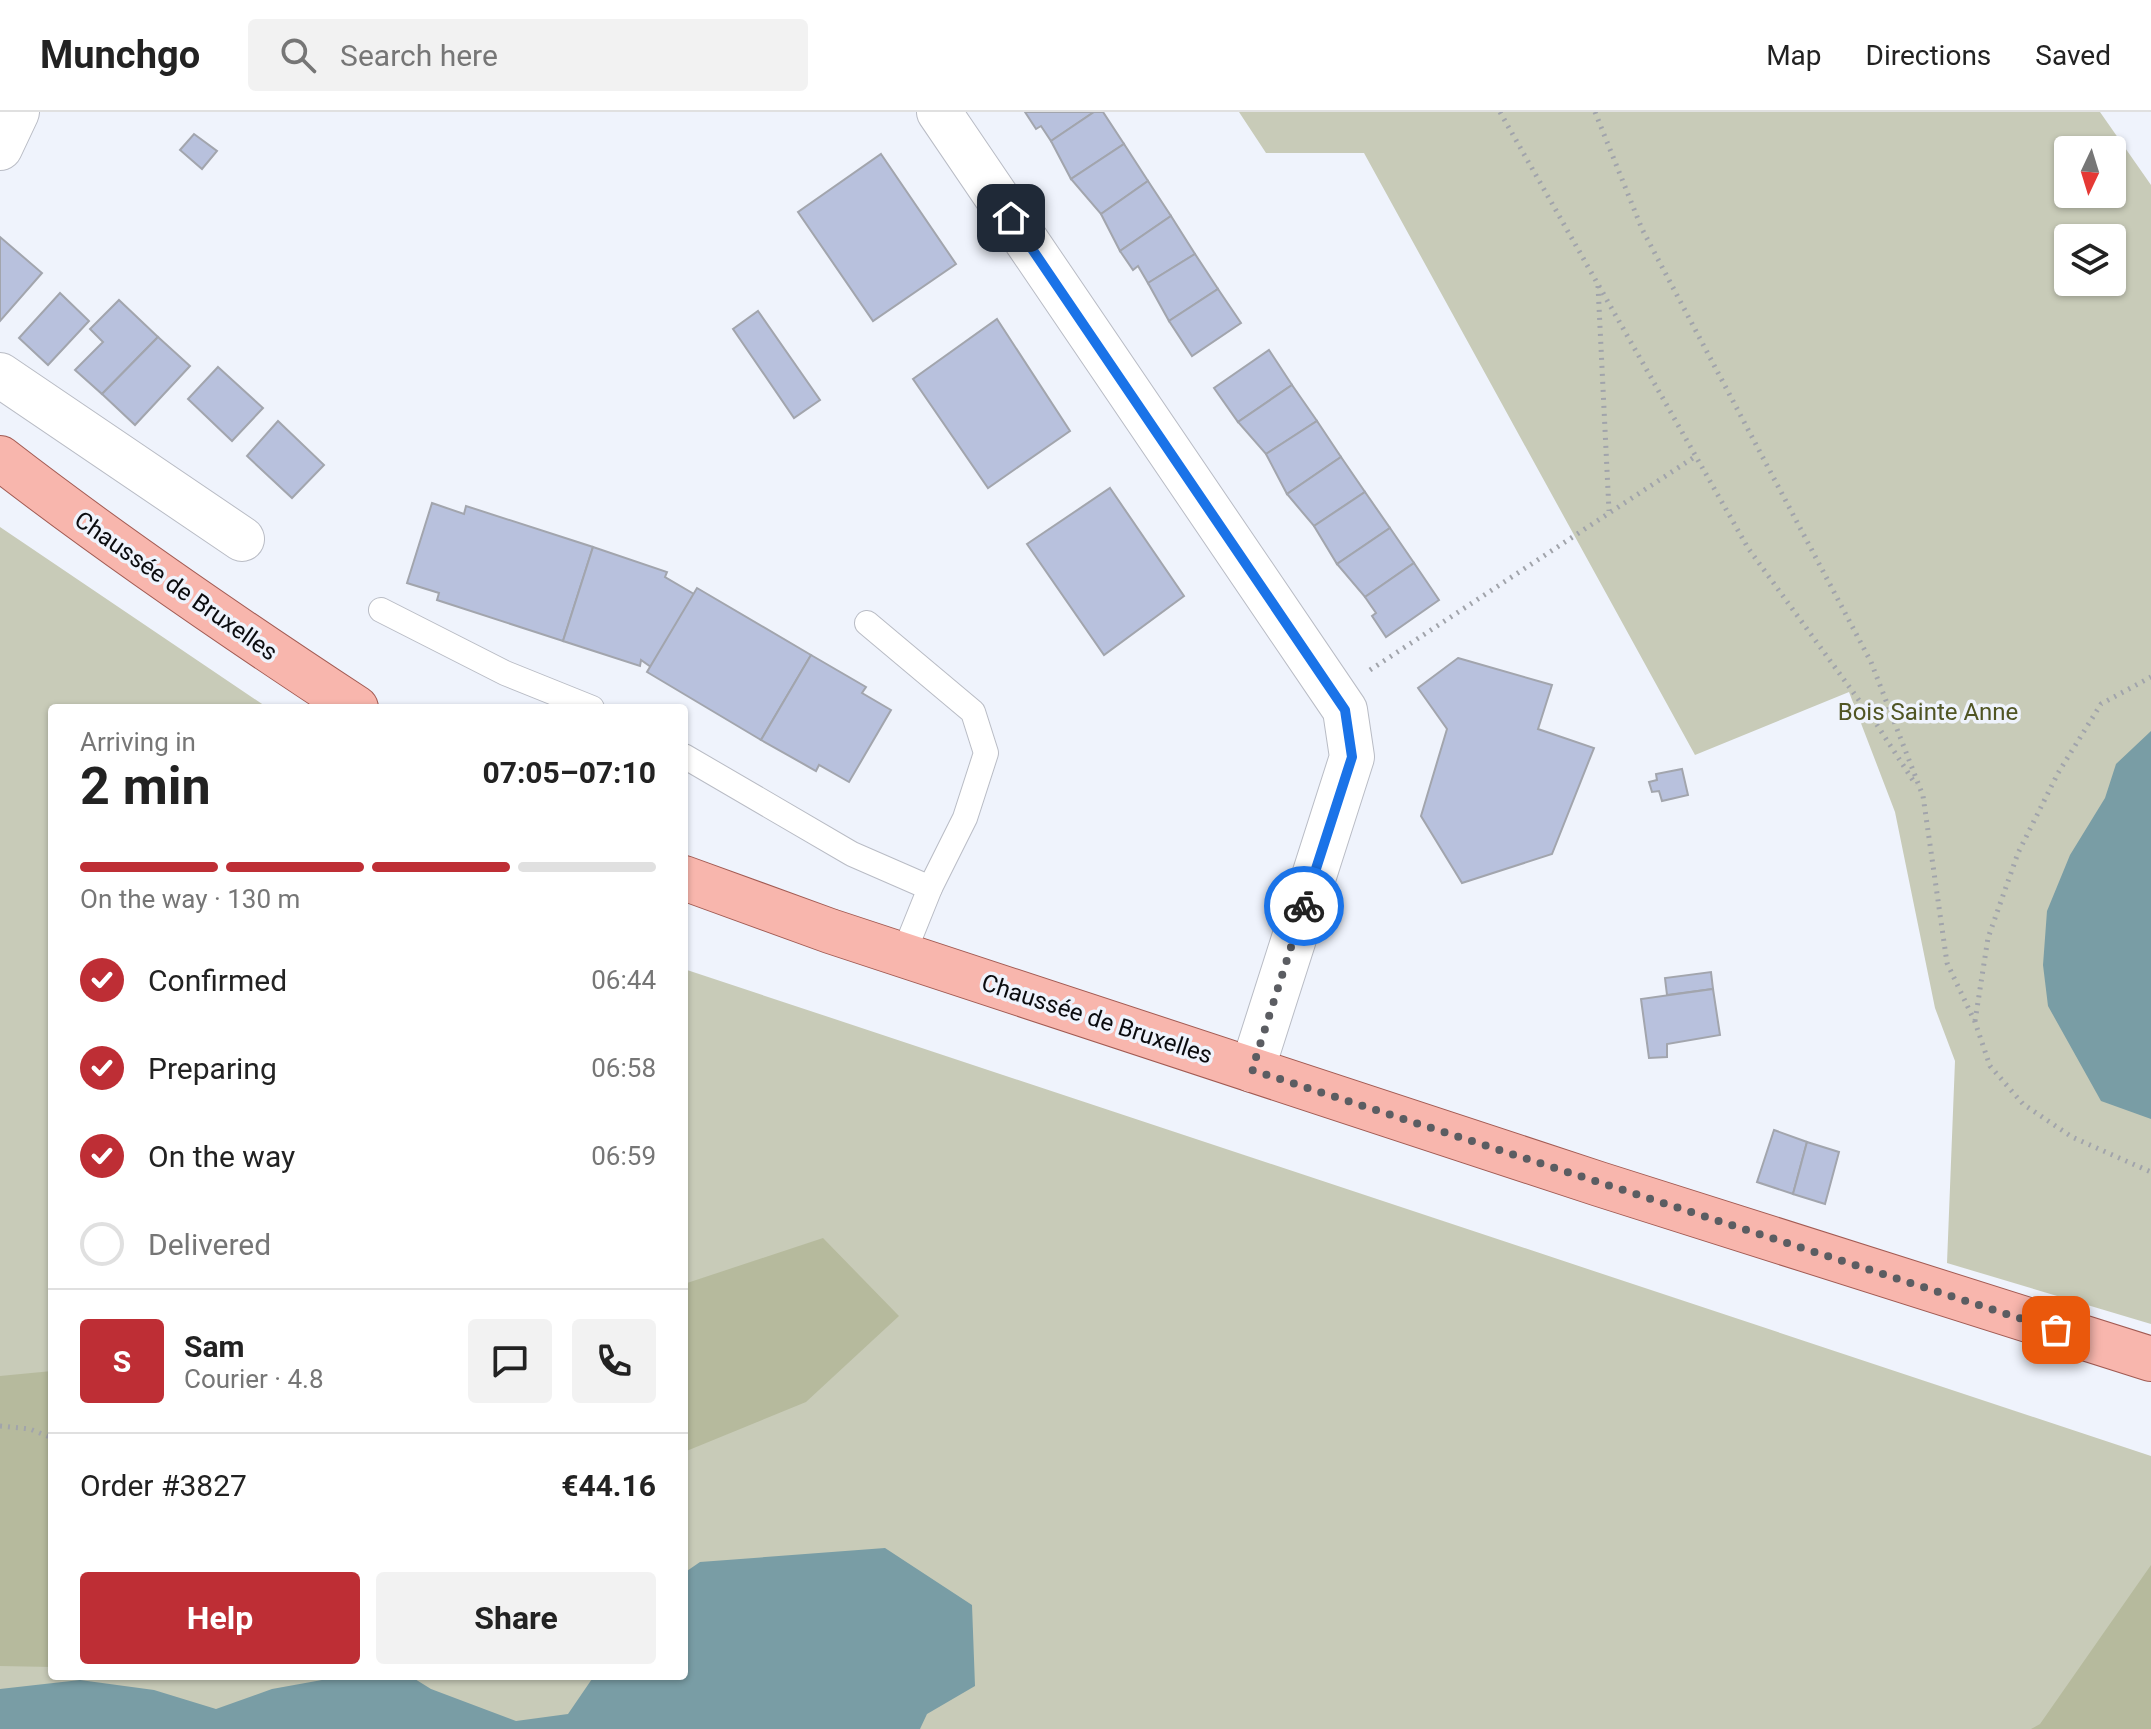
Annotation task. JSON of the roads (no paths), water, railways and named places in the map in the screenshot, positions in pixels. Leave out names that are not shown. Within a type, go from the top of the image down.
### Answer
[{"type":"main road","name":"Chaussée de Bruxelles","points":[[0,458],[78,520],[252,641],[350,704]]},
{"type":"main road","name":"Chaussée de Bruxelles","points":[[688,879],[903,955],[1252,1070],[2151,1359]]},
{"type":"street","points":[[0,148],[17,112]]},
{"type":"street","points":[[939,112],[1345,710],[1352,757],[1252,1070]]},
{"type":"street","points":[[0,375],[242,539]]},
{"type":"lane","points":[[381,610],[505,673],[582,704]]},
{"type":"lane","points":[[867,623],[973,712],[986,753],[965,818],[930,888],[903,955]]},
{"type":"lane","points":[[688,758],[852,854],[930,888]]},
{"type":"water","points":[[2151,731],[2151,1119],[2101,1101],[2048,1006],[2043,965],[2047,911],[2070,855],[2105,798],[2116,764]]},
{"type":"water","points":[[885,1548],[972,1605],[975,1686],[927,1714],[920,1729],[0,1729],[0,1689],[80,1680],[154,1690],[216,1709],[272,1689],[322,1680],[416,1680],[431,1689],[516,1721],[568,1714],[591,1680],[688,1680],[688,1570],[700,1562]]},
{"type":"park label","name":"Bois Sainte Anne","points":[[1928,712]]}]
